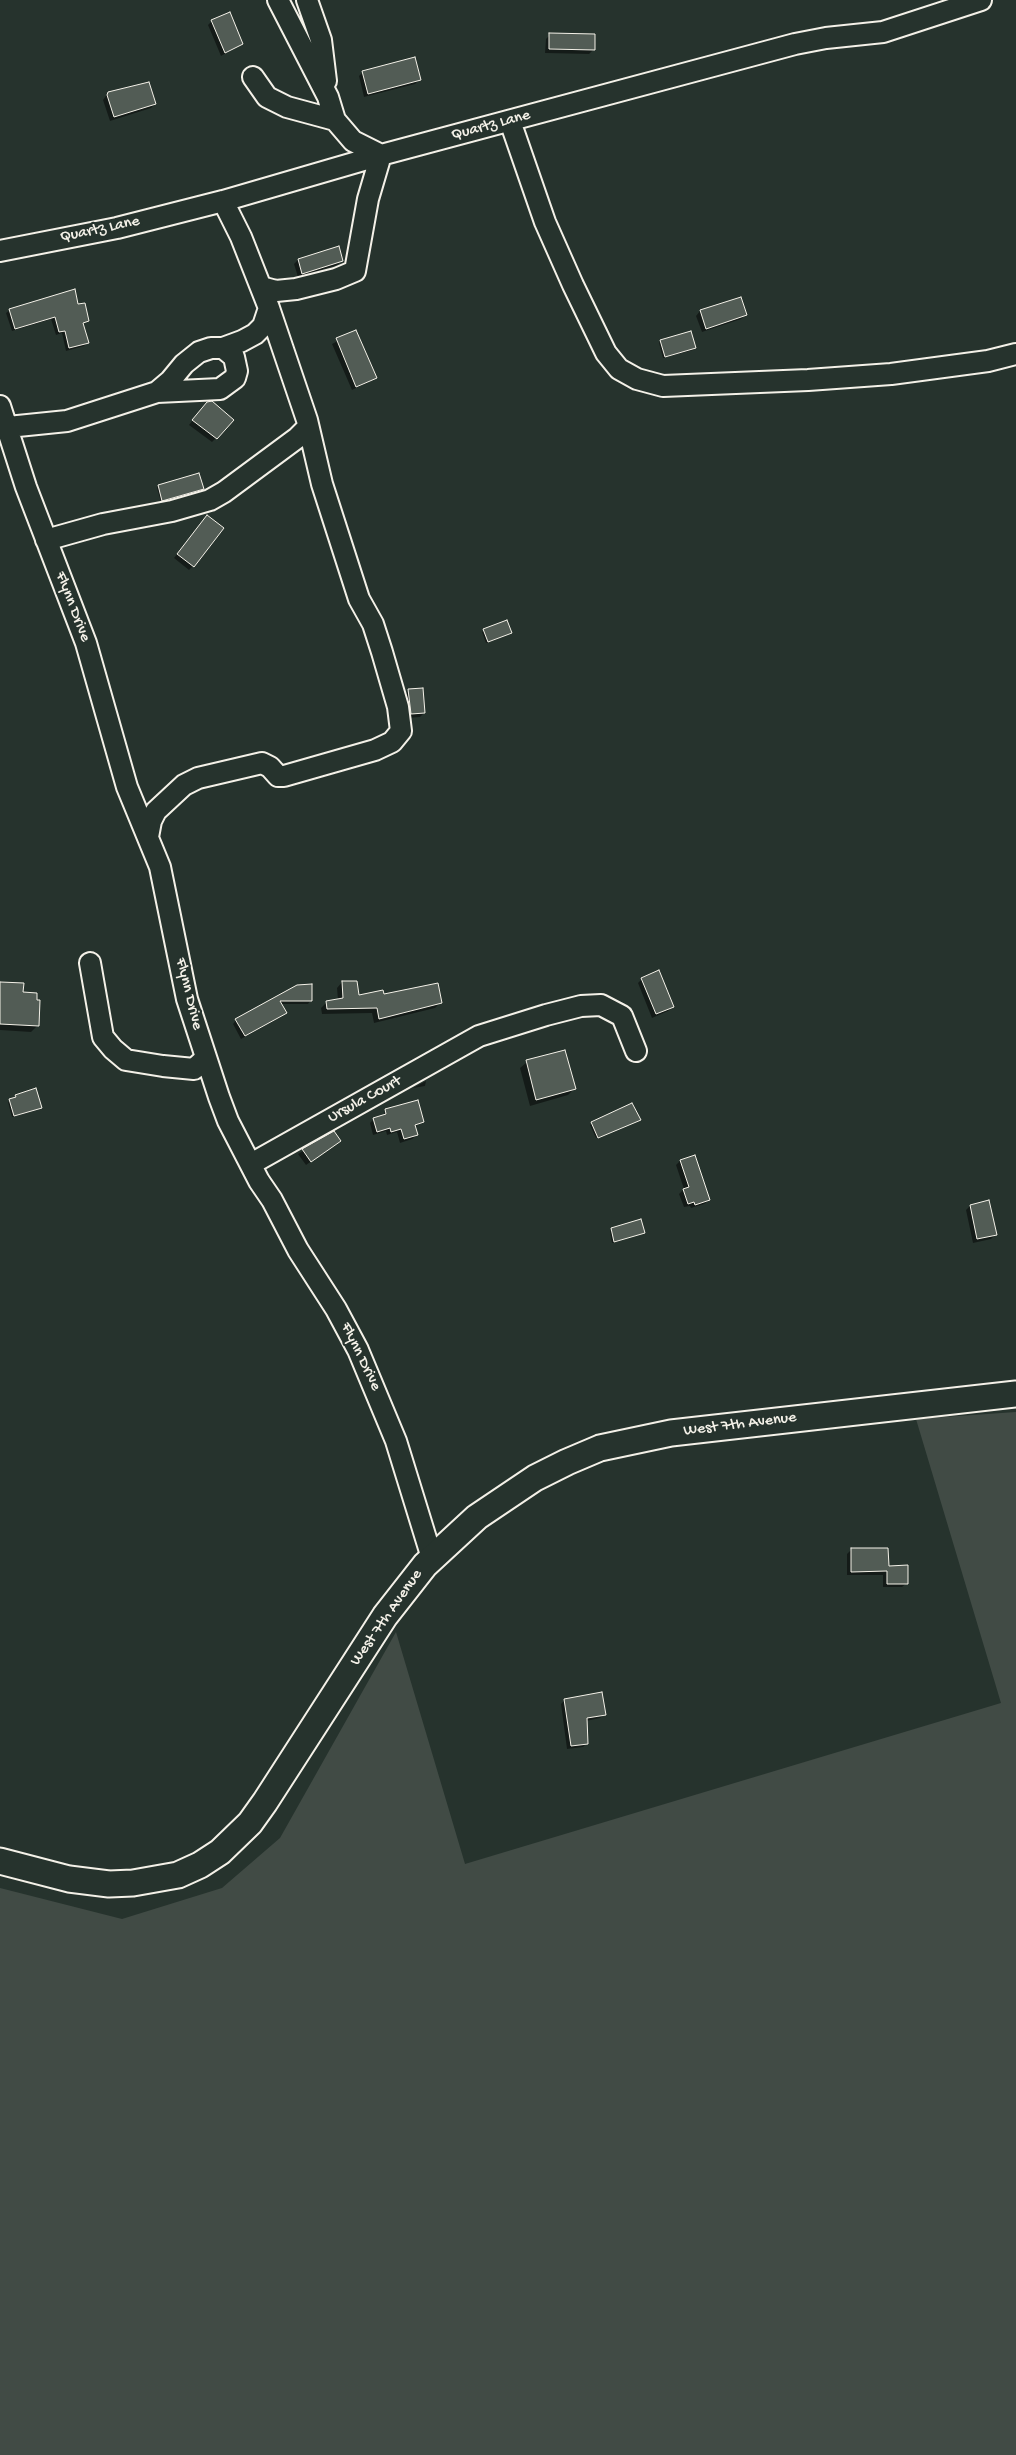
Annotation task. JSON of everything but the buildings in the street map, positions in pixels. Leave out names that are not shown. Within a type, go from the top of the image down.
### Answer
[{"type":"main road","name":"West 7th Avenue","points":[[0,1861],[69,1879],[109,1884],[132,1883],[178,1874],[200,1865],[220,1852],[250,1823],[385,1616],[432,1558],[476,1517],[504,1498],[535,1478],[600,1448],[636,1439],[714,1427],[1016,1394]]},
{"type":"street","points":[[261,287],[276,291],[296,288],[336,279],[356,271],[368,199],[381,155],[353,142],[335,120],[328,98],[278,0]]},
{"type":"street","points":[[307,0],[321,40],[328,98]]},
{"type":"street","name":"Quartz Lane","points":[[0,251],[117,228],[223,201],[381,155],[795,44],[826,38],[883,32],[980,0]]},
{"type":"street","points":[[252,76],[267,97],[287,107],[335,120]]},
{"type":"street","points":[[510,121],[545,222],[573,286],[606,353],[619,369],[636,379],[664,386],[826,379],[917,371],[1016,354]]},
{"type":"street","points":[[148,837],[151,821],[156,811],[184,785],[198,778],[262,763],[270,767],[278,776],[284,776],[375,750],[392,742],[401,731],[398,707],[389,675],[373,624],[359,598],[322,484],[308,427],[269,308],[241,237],[223,201]]},
{"type":"street","points":[[158,392],[198,352],[211,348],[223,348],[242,342],[255,334],[263,326],[269,308]]},
{"type":"street","points":[[8,427],[67,421],[110,409],[158,392],[220,389],[230,384],[235,378],[237,371],[234,357],[223,348]]},
{"type":"street","name":"Flynn Drive","points":[[0,406],[46,540],[86,643],[127,787],[162,875],[187,999],[205,1058],[228,1121],[259,1181],[286,1224],[298,1250],[336,1308],[358,1350],[396,1441],[432,1558]]},
{"type":"street","points":[[46,540],[103,524],[172,511],[210,500],[224,492],[297,438],[308,427]]},
{"type":"street","points":[[90,962],[103,1037],[126,1060],[194,1069],[205,1058]]},
{"type":"street","name":"Ursula Court","points":[[251,1164],[479,1036],[546,1015],[581,1006],[601,1005],[622,1016],[636,1051]]},
{"type":"shaded area","points":[[1016,1412],[1016,2455],[0,2455],[0,1888],[122,1919],[222,1888],[280,1838],[396,1632],[465,1864],[1001,1703],[916,1419]]}]
